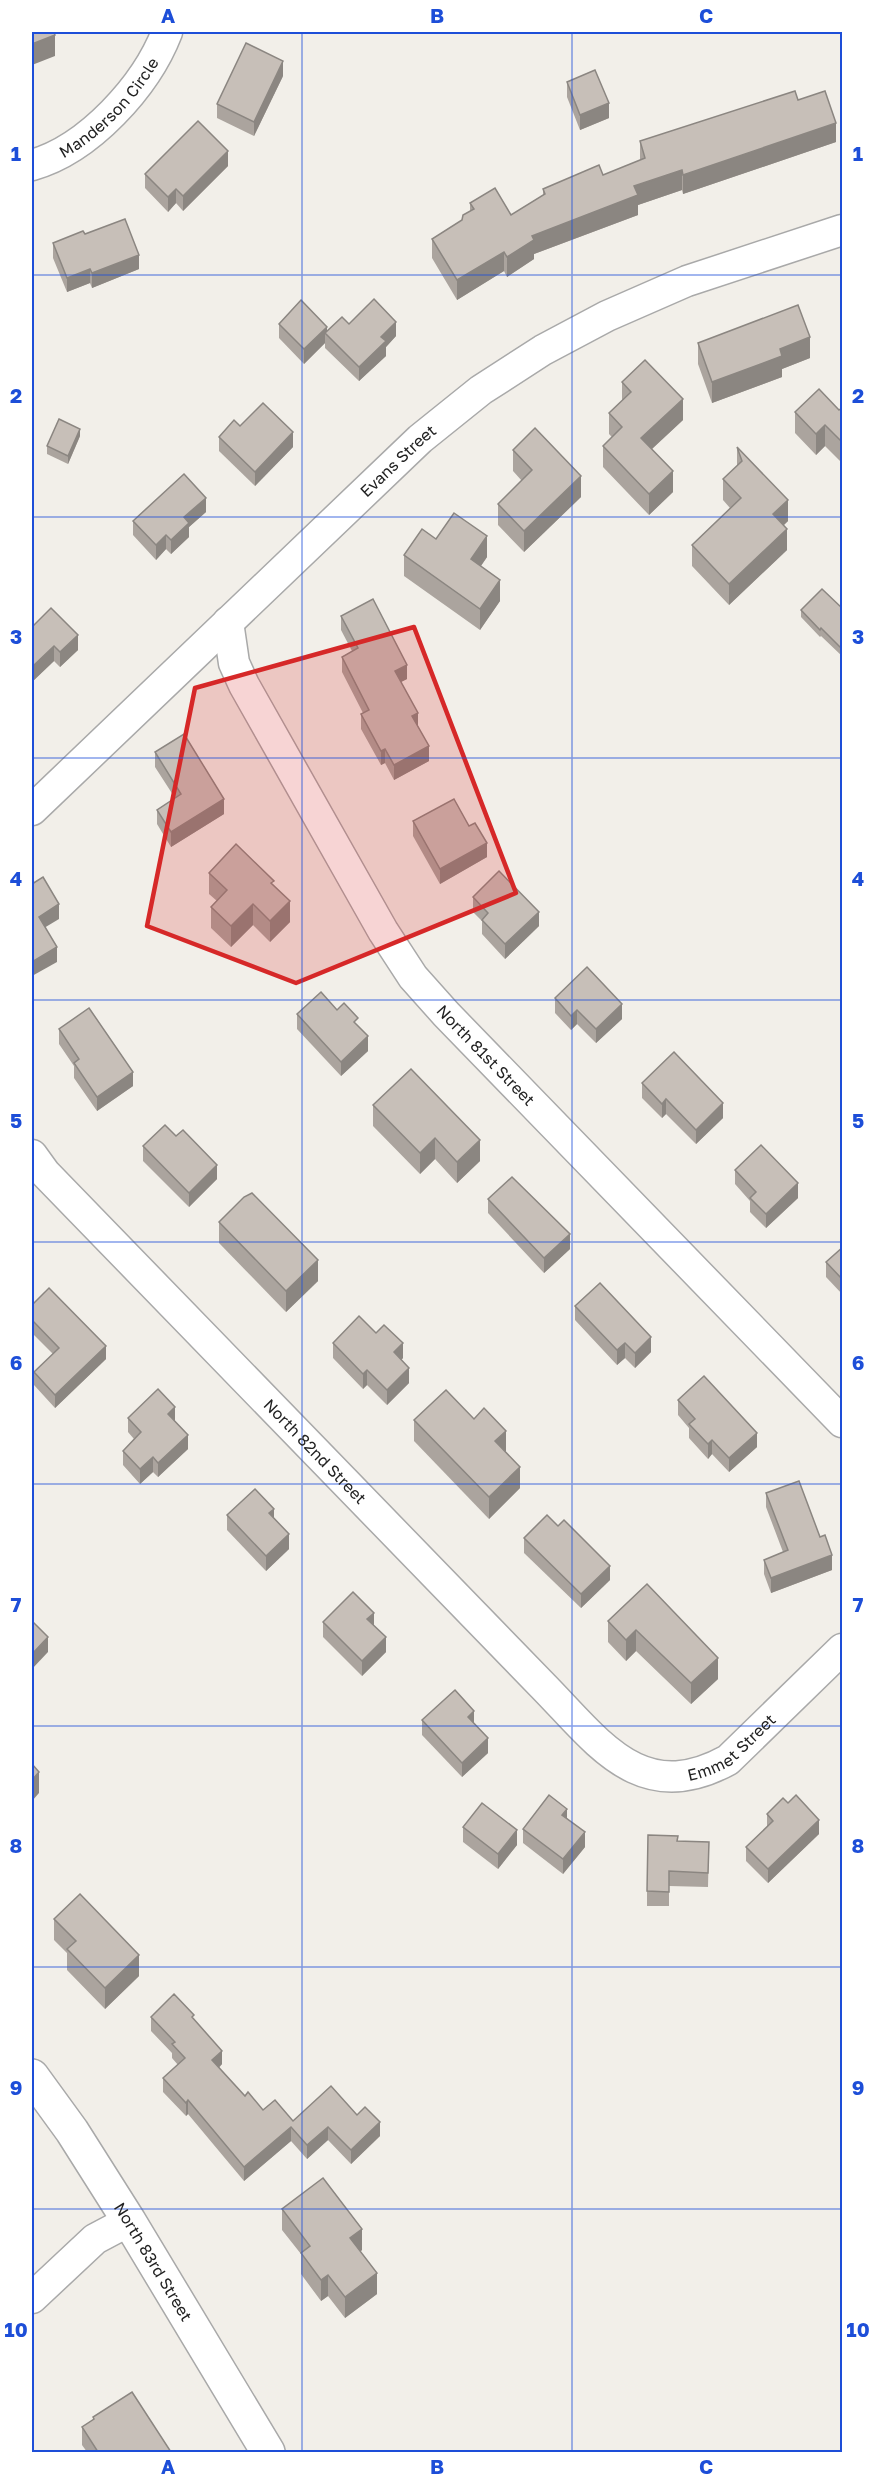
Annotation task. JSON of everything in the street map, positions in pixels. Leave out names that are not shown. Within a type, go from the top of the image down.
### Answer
[{"type":"street","name":"Manderson Circle","points":[[32,165],[60,153],[89,134],[111,114],[133,89],[152,61],[167,32]]},
{"type":"street","name":"Evans Street","points":[[32,810],[420,439],[481,390],[543,350],[607,316],[687,281],[843,230]]},
{"type":"street","name":"North 81st Street","points":[[228,622],[234,663],[244,685],[382,931],[413,977],[446,1014],[843,1422]]},
{"type":"street","name":"North 82nd Street","points":[[32,1155],[45,1173],[600,1745]]},
{"type":"street","name":"Emmet Street","points":[[600,1745],[624,1764],[642,1772],[666,1777],[686,1776],[710,1769],[728,1760],[843,1649]]},
{"type":"street","name":"North 83rd Street","points":[[32,2076],[72,2131],[129,2221],[268,2452]]},
{"type":"street","points":[[32,2298],[95,2239],[129,2221]]},
{"type":"highlighted area","points":[[414,627],[516,893],[296,983],[147,926],[195,688]]},
{"type":"building","points":[[32,32],[54,32],[55,35],[32,44]]},
{"type":"building","points":[[246,43],[283,61],[254,122],[217,104]]},
{"type":"building","points":[[595,70],[609,103],[580,115],[567,82]]},
{"type":"building","points":[[795,91],[798,100],[825,91],[836,123],[683,175],[682,170],[634,186],[638,195],[532,236],[534,240],[507,257],[504,252],[457,280],[432,239],[462,220],[463,215],[474,209],[470,203],[495,188],[511,215],[545,194],[543,189],[599,165],[603,175],[645,158],[640,141]]},
{"type":"building","points":[[198,121],[228,151],[183,196],[176,189],[168,197],[145,174]]},
{"type":"building","points":[[125,219],[139,255],[92,273],[90,269],[67,278],[53,243],[83,231],[85,234]]},
{"type":"building","points":[[374,299],[396,322],[381,337],[386,341],[359,367],[325,333],[342,317],[349,324]]},
{"type":"building","points":[[301,300],[327,327],[304,349],[279,324]]},
{"type":"building","points":[[798,305],[810,337],[780,349],[782,356],[712,382],[698,343]]},
{"type":"building","points":[[645,360],[683,399],[641,438],[673,471],[649,494],[603,446],[622,427],[609,413],[631,392],[622,382]]},
{"type":"building","points":[[819,389],[839,410],[843,407],[843,443],[825,425],[816,434],[795,412]]},
{"type":"building","points":[[263,403],[293,432],[255,472],[219,437],[234,420],[240,426]]},
{"type":"building","points":[[59,419],[80,429],[68,456],[47,446]]},
{"type":"building","points":[[535,428],[581,476],[524,531],[498,504],[532,470],[513,450]]},
{"type":"building","points":[[737,447],[788,500],[773,514],[787,529],[729,584],[692,545],[741,498],[723,479],[742,461]]},
{"type":"building","points":[[184,474],[206,498],[184,517],[189,523],[171,540],[166,535],[156,545],[133,521]]},
{"type":"building","points":[[454,513],[487,536],[471,559],[500,580],[480,609],[404,555],[422,529],[436,539]]},
{"type":"building","points":[[822,589],[843,609],[843,650],[801,610]]},
{"type":"building","points":[[373,599],[407,665],[395,671],[418,713],[412,716],[429,746],[394,765],[385,749],[381,751],[361,714],[369,710],[342,657],[358,648],[341,616]]},
{"type":"building","points":[[51,608],[78,635],[60,652],[54,646],[33,666],[32,627]]},
{"type":"building","points":[[184,734],[224,799],[171,832],[157,810],[181,794],[155,752]]},
{"type":"building","points":[[454,799],[469,826],[475,823],[487,843],[440,869],[413,821]]},
{"type":"building","points":[[236,844],[274,881],[271,883],[290,901],[270,921],[253,904],[231,926],[211,907],[227,890],[209,873]]},
{"type":"building","points":[[499,871],[539,912],[505,944],[482,920],[488,913],[473,897]]},
{"type":"building","points":[[43,877],[59,904],[39,917],[57,947],[32,962],[32,884]]},
{"type":"building","points":[[587,967],[622,1004],[596,1029],[577,1010],[571,1016],[555,998]]},
{"type":"building","points":[[321,992],[337,1010],[344,1003],[358,1018],[354,1022],[368,1036],[341,1062],[297,1014]]},
{"type":"building","points":[[89,1008],[133,1072],[97,1097],[74,1063],[79,1059],[59,1029]]},
{"type":"building","points":[[674,1052],[723,1103],[696,1130],[666,1099],[662,1104],[642,1083]]},
{"type":"building","points":[[411,1069],[480,1140],[457,1162],[435,1138],[420,1153],[373,1105]]},
{"type":"building","points":[[165,1125],[176,1136],[183,1130],[217,1165],[189,1193],[143,1146]]},
{"type":"building","points":[[761,1145],[798,1183],[766,1214],[750,1198],[756,1192],[735,1170]]},
{"type":"building","points":[[512,1177],[570,1234],[544,1258],[488,1199]]},
{"type":"building","points":[[252,1193],[318,1260],[286,1291],[219,1222],[244,1197]]},
{"type":"building","points":[[843,1247],[843,1280],[826,1262]]},
{"type":"building","points":[[600,1283],[651,1337],[635,1353],[625,1343],[617,1350],[575,1306]]},
{"type":"building","points":[[49,1288],[106,1346],[55,1395],[34,1372],[59,1348],[32,1320],[32,1305]]},
{"type":"building","points":[[359,1316],[376,1333],[384,1325],[403,1343],[394,1352],[409,1368],[387,1390],[367,1370],[363,1374],[333,1343]]},
{"type":"building","points":[[704,1376],[757,1433],[729,1458],[712,1440],[708,1444],[689,1424],[695,1419],[678,1400]]},
{"type":"building","points":[[158,1389],[175,1407],[168,1414],[188,1435],[158,1463],[153,1457],[140,1469],[123,1451],[141,1432],[128,1418]]},
{"type":"building","points":[[446,1390],[474,1419],[484,1408],[506,1431],[495,1441],[520,1467],[489,1497],[414,1420]]},
{"type":"building","points":[[799,1481],[820,1537],[825,1535],[832,1555],[771,1578],[764,1560],[788,1550],[766,1493]]},
{"type":"building","points":[[255,1489],[274,1509],[269,1513],[289,1534],[266,1556],[227,1515]]},
{"type":"building","points":[[547,1515],[558,1526],[564,1520],[610,1566],[581,1594],[524,1538]]},
{"type":"building","points":[[647,1584],[718,1658],[691,1683],[636,1630],[626,1640],[608,1621]]},
{"type":"building","points":[[353,1592],[374,1613],[367,1619],[386,1637],[362,1661],[323,1622]]},
{"type":"building","points":[[32,1621],[48,1637],[32,1654]]},
{"type":"building","points":[[455,1690],[474,1711],[468,1717],[488,1738],[462,1763],[422,1720]]},
{"type":"building","points":[[32,1764],[39,1772],[32,1780]]},
{"type":"building","points":[[549,1795],[567,1809],[562,1815],[585,1832],[563,1859],[523,1829]]},
{"type":"building","points":[[796,1795],[819,1820],[768,1869],[746,1847],[773,1821],[767,1814],[783,1798],[788,1803]]},
{"type":"building","points":[[482,1803],[517,1830],[498,1854],[463,1827]]},
{"type":"building","points":[[648,1835],[678,1836],[677,1841],[709,1842],[708,1873],[669,1871],[669,1892],[647,1891]]},
{"type":"building","points":[[80,1894],[139,1955],[105,1988],[67,1949],[76,1941],[54,1919]]},
{"type":"building","points":[[174,1994],[222,2051],[212,2060],[245,2096],[248,2092],[263,2110],[275,2100],[293,2121],[331,2086],[357,2115],[365,2107],[380,2122],[351,2150],[328,2127],[307,2145],[291,2127],[244,2167],[188,2100],[186,2103],[163,2078],[185,2058],[172,2044],[175,2042],[151,2017]]},
{"type":"building","points":[[323,2178],[362,2229],[350,2238],[377,2273],[345,2297],[328,2275],[321,2280],[301,2253],[310,2246],[282,2209]]},
{"type":"building","points":[[132,2392],[171,2452],[98,2452],[82,2427],[94,2419],[93,2417]]}]
